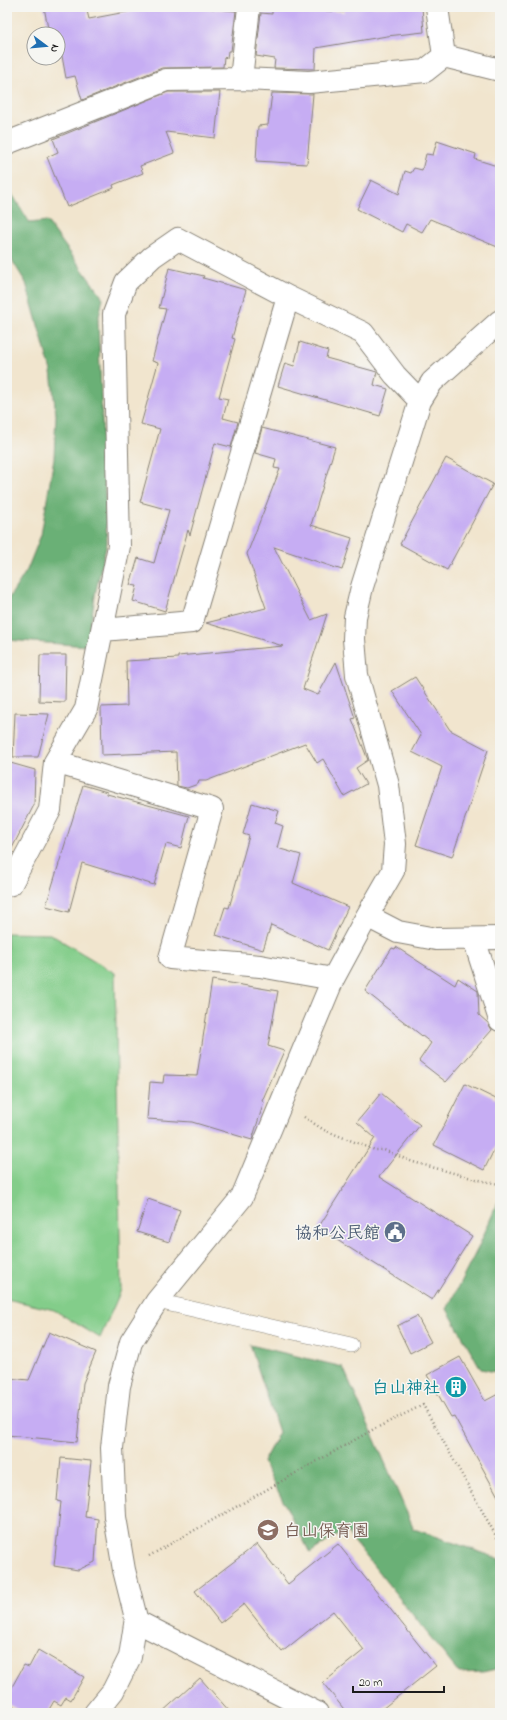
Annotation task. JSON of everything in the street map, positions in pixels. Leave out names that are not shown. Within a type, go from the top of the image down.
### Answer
[{"type":"street","points":[[241,80],[249,7]]},
{"type":"street","points":[[437,7],[444,56]]},
{"type":"street","points":[[7,143],[166,80],[309,82],[425,71],[444,56]]},
{"type":"street","points":[[444,56],[500,70]]},
{"type":"street","points":[[7,885],[12,884],[50,810],[55,762],[86,709],[119,546],[114,314],[126,282],[152,257],[178,239],[288,297],[363,333],[395,375],[420,401]]},
{"type":"street","points":[[102,630],[192,622],[288,297]]},
{"type":"street","points":[[95,1713],[113,1691],[130,1657],[136,1621],[124,1570],[115,1517],[112,1448],[119,1386],[131,1342],[156,1301],[242,1197],[333,979],[393,871],[395,844],[388,785],[357,675],[354,639],[355,617],[362,587],[420,401],[432,382],[500,321]]},
{"type":"street","points":[[55,762],[212,809],[170,958],[260,966],[333,979]]},
{"type":"street","points":[[367,916],[398,932],[436,939],[500,938]]},
{"type":"street","points":[[474,939],[500,1020]]},
{"type":"street","points":[[136,1621],[317,1713]]},
{"type":"lane","points":[[156,1301],[351,1345]]},
{"type":"path","points":[[282,1102],[324,1130],[375,1150],[384,1150],[412,1162],[483,1181],[500,1184]]},
{"type":"path","points":[[124,1570],[374,1429],[423,1405],[500,1543]]},
{"type":"green space","points":[[7,186],[30,223],[47,221],[103,298],[98,321],[107,543],[96,590],[87,646],[7,640],[7,601],[27,570],[41,535],[54,458],[56,415],[51,371],[26,283],[7,252]]},
{"type":"green space","points":[[7,933],[50,934],[115,973],[121,1290],[100,1338],[54,1310],[7,1299]]},
{"type":"green space","points":[[500,1197],[500,1373],[481,1369],[447,1309],[478,1248]]},
{"type":"green space","points":[[250,1345],[343,1367],[414,1529],[500,1559],[500,1668],[483,1672],[459,1673],[345,1530],[310,1553],[263,1462],[279,1432]]},
{"type":"building","points":[[44,7],[86,7],[89,19],[147,8],[149,11],[164,7],[195,7],[236,11],[231,51],[228,51],[227,58],[224,57],[223,67],[162,68],[82,100],[75,76],[66,78],[64,66],[66,66],[66,26],[48,26]]},
{"type":"building","points":[[272,7],[344,12],[343,7],[422,7],[424,32],[387,36],[316,48],[315,69],[274,68],[275,59],[256,56],[261,13],[272,14]]},
{"type":"building","points":[[168,92],[220,92],[215,138],[166,132],[174,153],[140,166],[143,173],[113,185],[114,188],[67,207],[47,157],[58,152],[53,139]]},
{"type":"building","points":[[272,93],[313,94],[307,164],[256,161],[258,126],[268,125]]},
{"type":"building","points":[[437,141],[476,154],[475,159],[500,167],[500,248],[430,219],[422,232],[406,224],[402,232],[357,209],[371,180],[399,194],[405,171],[411,173],[414,168],[422,170],[426,154],[433,155]]},
{"type":"building","points":[[169,268],[204,276],[203,278],[246,290],[232,338],[235,339],[219,397],[228,399],[223,418],[238,422],[231,447],[215,443],[190,535],[188,530],[165,611],[133,601],[137,586],[130,585],[138,558],[154,563],[169,510],[140,502],[160,429],[141,424],[158,363],[152,361],[166,309],[159,308]]},
{"type":"building","points":[[300,342],[328,351],[326,358],[377,372],[374,385],[388,389],[380,416],[278,386],[285,363],[294,366]]},
{"type":"building","points":[[262,428],[335,447],[311,525],[352,538],[342,570],[274,547],[311,620],[327,614],[303,689],[318,695],[336,662],[355,718],[352,719],[368,760],[356,768],[366,784],[344,796],[323,759],[317,763],[305,743],[206,781],[199,781],[198,784],[187,788],[177,786],[176,752],[102,755],[101,707],[127,706],[126,661],[178,658],[178,656],[283,646],[206,623],[266,608],[247,554],[280,469],[274,468],[276,459],[255,453]]},
{"type":"building","points":[[446,458],[493,484],[447,570],[400,544]]},
{"type":"building","points":[[40,655],[66,655],[65,702],[39,701]]},
{"type":"building","points":[[415,677],[450,730],[488,750],[452,857],[416,845],[442,767],[412,752],[421,735],[392,691]]},
{"type":"building","points":[[15,713],[49,714],[38,757],[13,757]]},
{"type":"building","points":[[7,762],[35,770],[34,805],[7,858]]},
{"type":"building","points":[[83,785],[107,792],[107,794],[189,816],[181,848],[166,844],[154,885],[82,863],[69,912],[46,906]]},
{"type":"building","points":[[252,803],[279,811],[275,823],[283,826],[277,848],[301,855],[293,883],[348,907],[328,950],[271,925],[263,950],[216,935],[225,907],[229,908],[249,836],[243,834]]},
{"type":"building","points":[[396,947],[455,985],[458,978],[478,991],[479,1015],[488,1023],[492,1030],[446,1082],[419,1061],[431,1043],[365,991],[392,948],[395,949]]},
{"type":"building","points":[[212,980],[278,991],[268,1046],[284,1051],[262,1101],[264,1102],[252,1140],[192,1122],[147,1119],[150,1082],[163,1083],[164,1075],[197,1076]]},
{"type":"building","points":[[465,1084],[500,1101],[500,1138],[484,1170],[434,1145]]},
{"type":"building","name":"協和公民館","points":[[381,1093],[420,1125],[379,1177],[472,1236],[432,1300],[318,1228],[375,1138],[357,1122]]},
{"type":"building","points":[[148,1199],[180,1210],[169,1242],[137,1232]]},
{"type":"building","points":[[417,1316],[431,1342],[410,1353],[397,1326]]},
{"type":"building","points":[[49,1332],[96,1352],[83,1383],[77,1442],[7,1435],[7,1378],[29,1380]]},
{"type":"building","points":[[460,1357],[485,1401],[500,1393],[500,1500],[454,1416],[451,1417],[427,1375]]},
{"type":"building","points":[[61,1458],[91,1461],[85,1517],[98,1519],[95,1562],[78,1570],[54,1566],[61,1502],[57,1501]]},
{"type":"building","points":[[257,1544],[288,1584],[338,1544],[436,1666],[377,1713],[347,1713],[323,1683],[364,1650],[333,1611],[282,1652],[244,1604],[220,1623],[195,1591]]},
{"type":"building","points":[[38,1650],[84,1677],[71,1700],[66,1697],[61,1705],[54,1701],[47,1713],[25,1713],[7,1703],[7,1696],[24,1665],[29,1667]]},
{"type":"building","points":[[200,1678],[231,1713],[161,1713]]},
{"type":"place","name":"協和公民館","points":[[395,1232]]},
{"type":"place","name":"白山神社","points":[[456,1387]]},
{"type":"place","name":"白山保育園","points":[[268,1530]]}]
